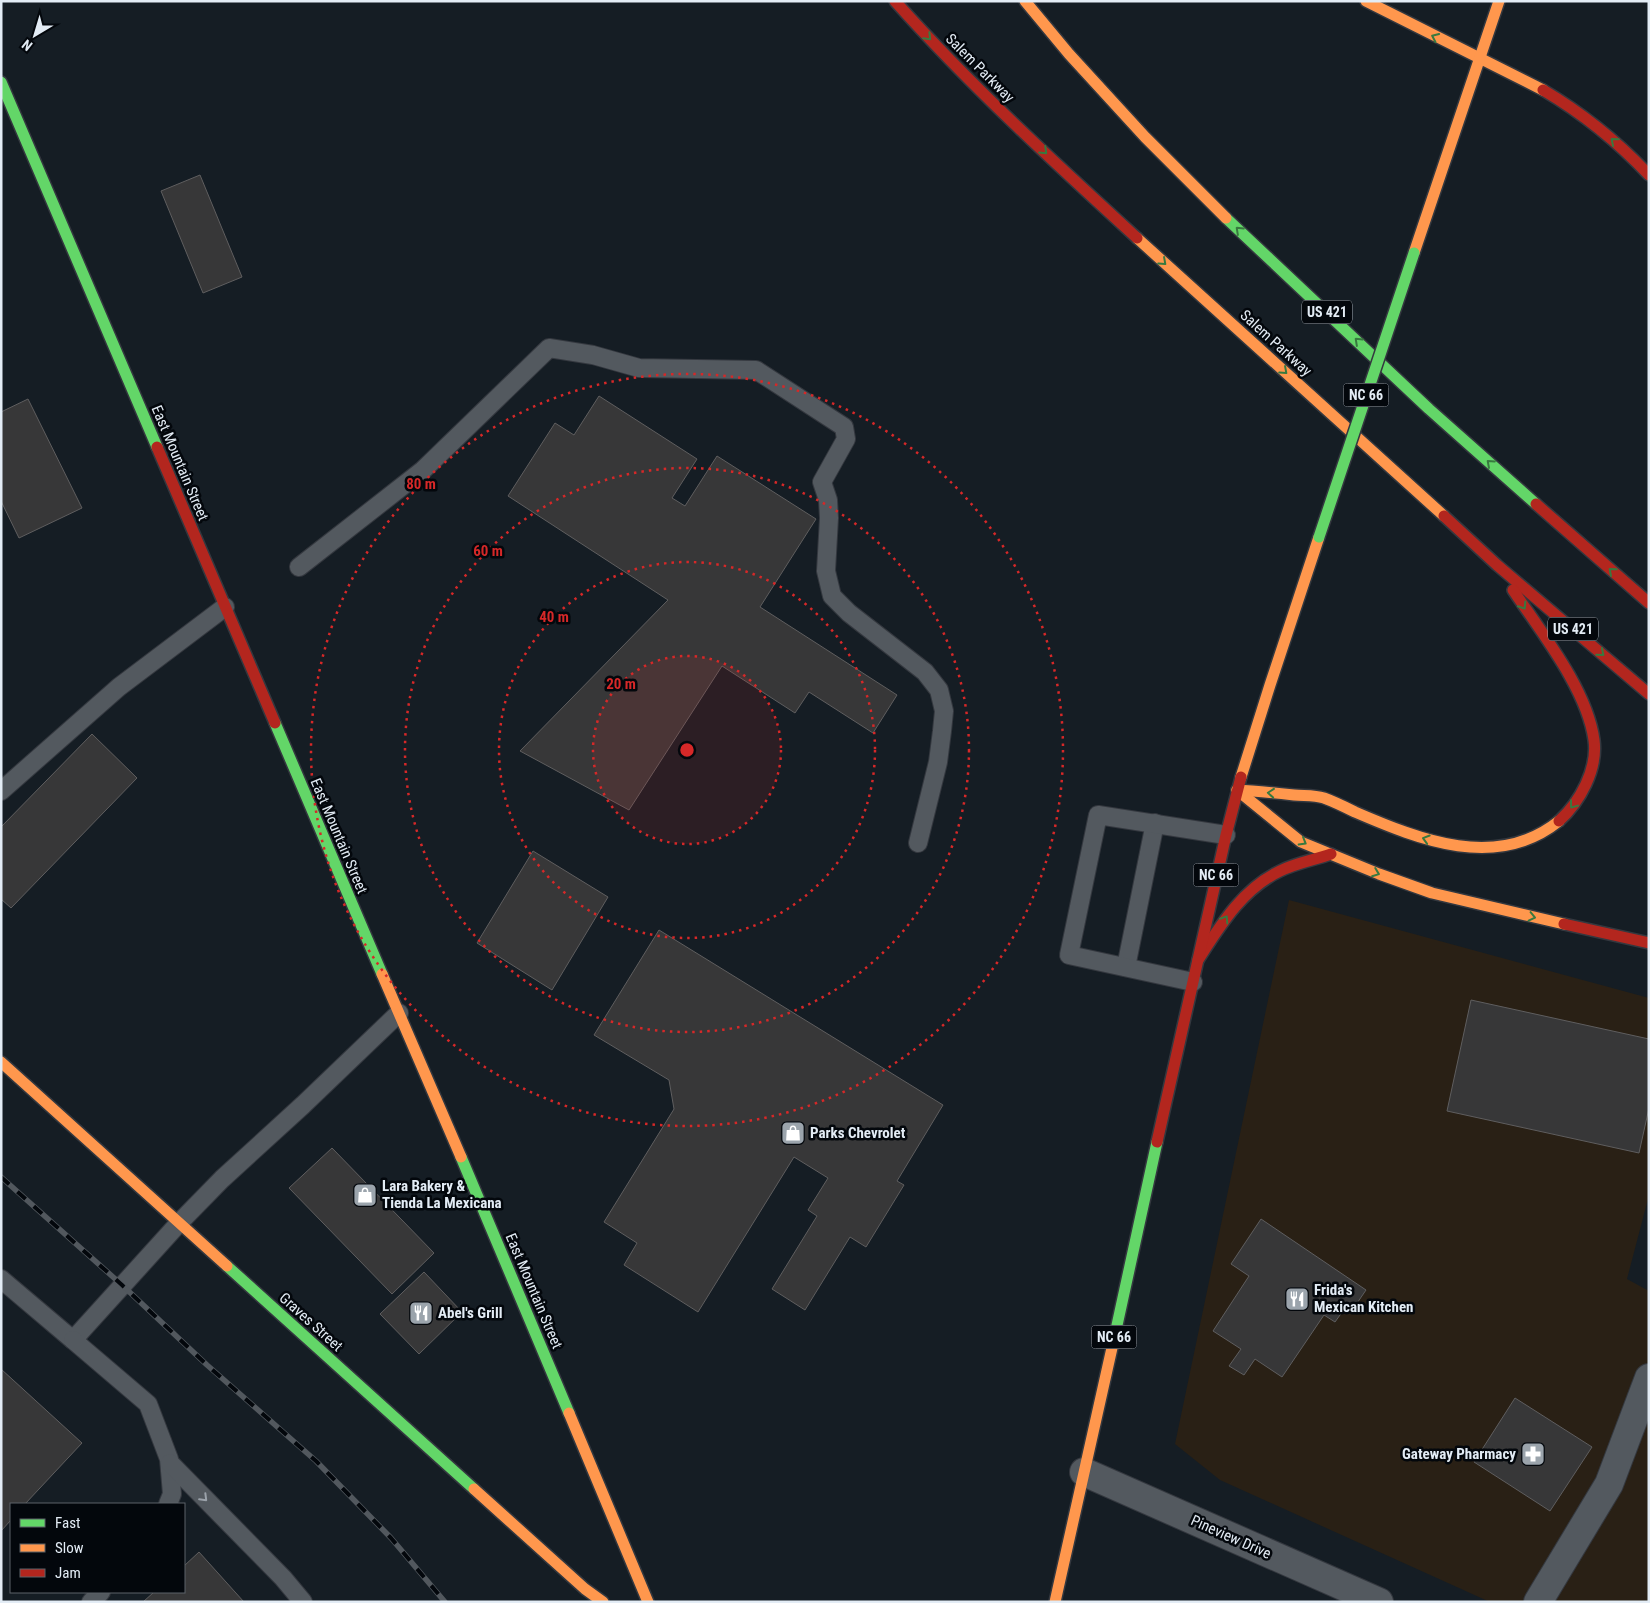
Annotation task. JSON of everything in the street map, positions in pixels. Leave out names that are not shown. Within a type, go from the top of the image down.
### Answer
[{"type":"main road","name":"Salem Parkway","points":[[895,1],[921,30],[1003,112],[1088,193],[1497,565],[1649,694]]},
{"type":"main road","name":"US 421","points":[[1025,1],[1069,54],[1145,137],[1227,219],[1429,409],[1649,603]]},
{"type":"main road","points":[[1366,1],[1392,16],[1535,85],[1561,101],[1616,143],[1649,175]]},
{"type":"main road","name":"NC 66","points":[[1055,1602],[1237,790],[1261,710],[1499,1]]},
{"type":"main road","name":"East Mountain Street","points":[[1,82],[533,1326],[648,1602]]},
{"type":"main road","points":[[1237,790],[1320,797],[1407,833],[1439,843],[1467,847],[1494,848],[1515,846],[1533,839],[1551,828],[1567,814],[1579,798],[1588,780],[1594,742],[1589,721],[1565,671],[1497,565]]},
{"type":"main road","points":[[1237,790],[1301,842],[1379,874],[1432,893],[1649,943]]},
{"type":"main road","points":[[1198,960],[1231,910],[1254,888],[1280,871],[1331,854]]},
{"type":"main road","name":"Graves Street","points":[[1,1062],[585,1589],[603,1602]]},
{"type":"street","points":[[1538,1602],[1609,1484],[1648,1381]]},
{"type":"street","name":"Pineview Drive","points":[[1084,1472],[1379,1602]]},
{"type":"lane","points":[[299,567],[423,470],[549,348],[593,355],[639,368],[756,370],[844,427],[846,439],[822,482],[828,500],[829,518],[826,571],[832,596],[849,613],[925,672],[939,690],[944,710],[938,762],[918,843]]},
{"type":"lane","points":[[1,791],[119,687],[225,607]]},
{"type":"lane","points":[[1193,982],[1070,955],[1098,815],[1226,835]]},
{"type":"lane","points":[[1126,967],[1155,823]]},
{"type":"lane","points":[[73,1340],[222,1178],[303,1105],[399,1013]]},
{"type":"lane","points":[[1,1279],[148,1404],[170,1463],[172,1494],[168,1503]]},
{"type":"lane","points":[[170,1463],[283,1578],[303,1602]]},
{"type":"shaded area","points":[[1289,900],[1649,998],[1649,1195],[1627,1279],[1649,1291],[1649,1602],[1490,1602],[1220,1480],[1175,1444]]},
{"type":"building","points":[[200,175],[242,277],[203,293],[161,191]]},
{"type":"building","points":[[599,396],[697,459],[672,498],[685,506],[717,456],[816,519],[760,607],[897,695],[873,733],[809,692],[795,713],[722,666],[629,810],[520,751],[668,600],[508,496],[555,423],[574,435]]},
{"type":"building","points":[[28,399],[82,508],[19,538],[1,501],[1,412]]},
{"type":"building","points":[[92,734],[137,778],[11,908],[1,899],[1,827]]},
{"type":"building","points":[[533,851],[608,897],[552,990],[477,943]]},
{"type":"building","name":"Parks Chevrolet","points":[[659,930],[943,1105],[897,1181],[904,1185],[866,1247],[850,1237],[805,1310],[772,1289],[817,1216],[808,1210],[828,1178],[794,1157],[698,1312],[624,1265],[637,1243],[604,1222],[674,1109],[669,1080],[594,1035]]},
{"type":"building","points":[[1471,1000],[1649,1039],[1649,1108],[1639,1153],[1447,1111]]},
{"type":"building","points":[[332,1148],[434,1253],[392,1294],[289,1188]]},
{"type":"building","name":"Frida's Mexican Kitchen","points":[[1261,1219],[1366,1290],[1351,1312],[1345,1308],[1335,1322],[1324,1315],[1282,1377],[1255,1359],[1244,1375],[1229,1366],[1241,1349],[1213,1331],[1249,1276],[1231,1264]]},
{"type":"building","name":"Abel's Grill","points":[[424,1272],[462,1312],[419,1354],[380,1314]]},
{"type":"building","points":[[1,1369],[82,1443],[26,1503],[10,1503],[10,1521],[1,1531]]},
{"type":"building","name":"Gateway Pharmacy","points":[[1515,1398],[1592,1447],[1550,1511],[1474,1462]]},
{"type":"building","points":[[199,1552],[244,1602],[143,1602],[153,1593],[185,1593],[185,1565]]},
{"type":"railway","points":[[1,1177],[122,1285],[207,1365],[316,1461],[391,1538],[445,1602]]},
{"type":"traffic: fast","points":[[1,82],[157,447]]},
{"type":"traffic: fast","points":[[1226,218],[1429,409],[1536,504]]},
{"type":"traffic: fast","points":[[1319,537],[1414,253]]},
{"type":"traffic: fast","points":[[275,723],[382,974]]},
{"type":"traffic: fast","points":[[1114,1339],[1157,1142]]},
{"type":"traffic: fast","points":[[461,1157],[569,1413]]},
{"type":"traffic: fast","points":[[227,1266],[474,1489]]},
{"type":"traffic: slow","points":[[1025,1],[1069,54],[1145,137],[1226,218]]},
{"type":"traffic: slow","points":[[1366,1],[1543,90]]},
{"type":"traffic: slow","points":[[1414,253],[1499,1]]},
{"type":"traffic: slow","points":[[1137,238],[1444,516]]},
{"type":"traffic: slow","points":[[1241,777],[1319,537]]},
{"type":"traffic: slow","points":[[1237,790],[1320,797],[1406,832],[1458,846],[1484,848],[1510,845],[1535,836],[1559,821]]},
{"type":"traffic: slow","points":[[1237,790],[1301,842],[1379,874],[1432,893],[1564,924]]},
{"type":"traffic: slow","points":[[382,974],[461,1157]]},
{"type":"traffic: slow","points":[[1,1062],[227,1266]]},
{"type":"traffic: slow","points":[[1055,1602],[1114,1339]]},
{"type":"traffic: slow","points":[[569,1413],[648,1602]]},
{"type":"traffic: slow","points":[[474,1489],[585,1589],[603,1602]]},
{"type":"traffic: jam","points":[[895,1],[983,93],[1137,238]]},
{"type":"traffic: jam","points":[[1543,90],[1572,108],[1599,129],[1649,175]]},
{"type":"traffic: jam","points":[[157,447],[275,723]]},
{"type":"traffic: jam","points":[[1536,504],[1649,603]]},
{"type":"traffic: jam","points":[[1444,516],[1497,565],[1649,694]]},
{"type":"traffic: jam","points":[[1513,590],[1573,681],[1590,721],[1594,740],[1595,751],[1586,784],[1574,804],[1559,821]]},
{"type":"traffic: jam","points":[[1157,1142],[1226,835],[1241,777]]},
{"type":"traffic: jam","points":[[1198,960],[1233,910],[1254,888],[1286,868],[1331,854]]},
{"type":"traffic: jam","points":[[1564,924],[1649,943]]},
{"type":"place","name":"Parks Chevrolet","points":[[793,1133]]},
{"type":"place","name":"Lara Bakery & Tienda La Mexicana","points":[[365,1195]]},
{"type":"place","name":"Frida's Mexican Kitchen","points":[[1297,1299]]},
{"type":"place","name":"Abel's Grill","points":[[421,1313]]},
{"type":"place","name":"Gateway Pharmacy","points":[[1533,1454]]}]
